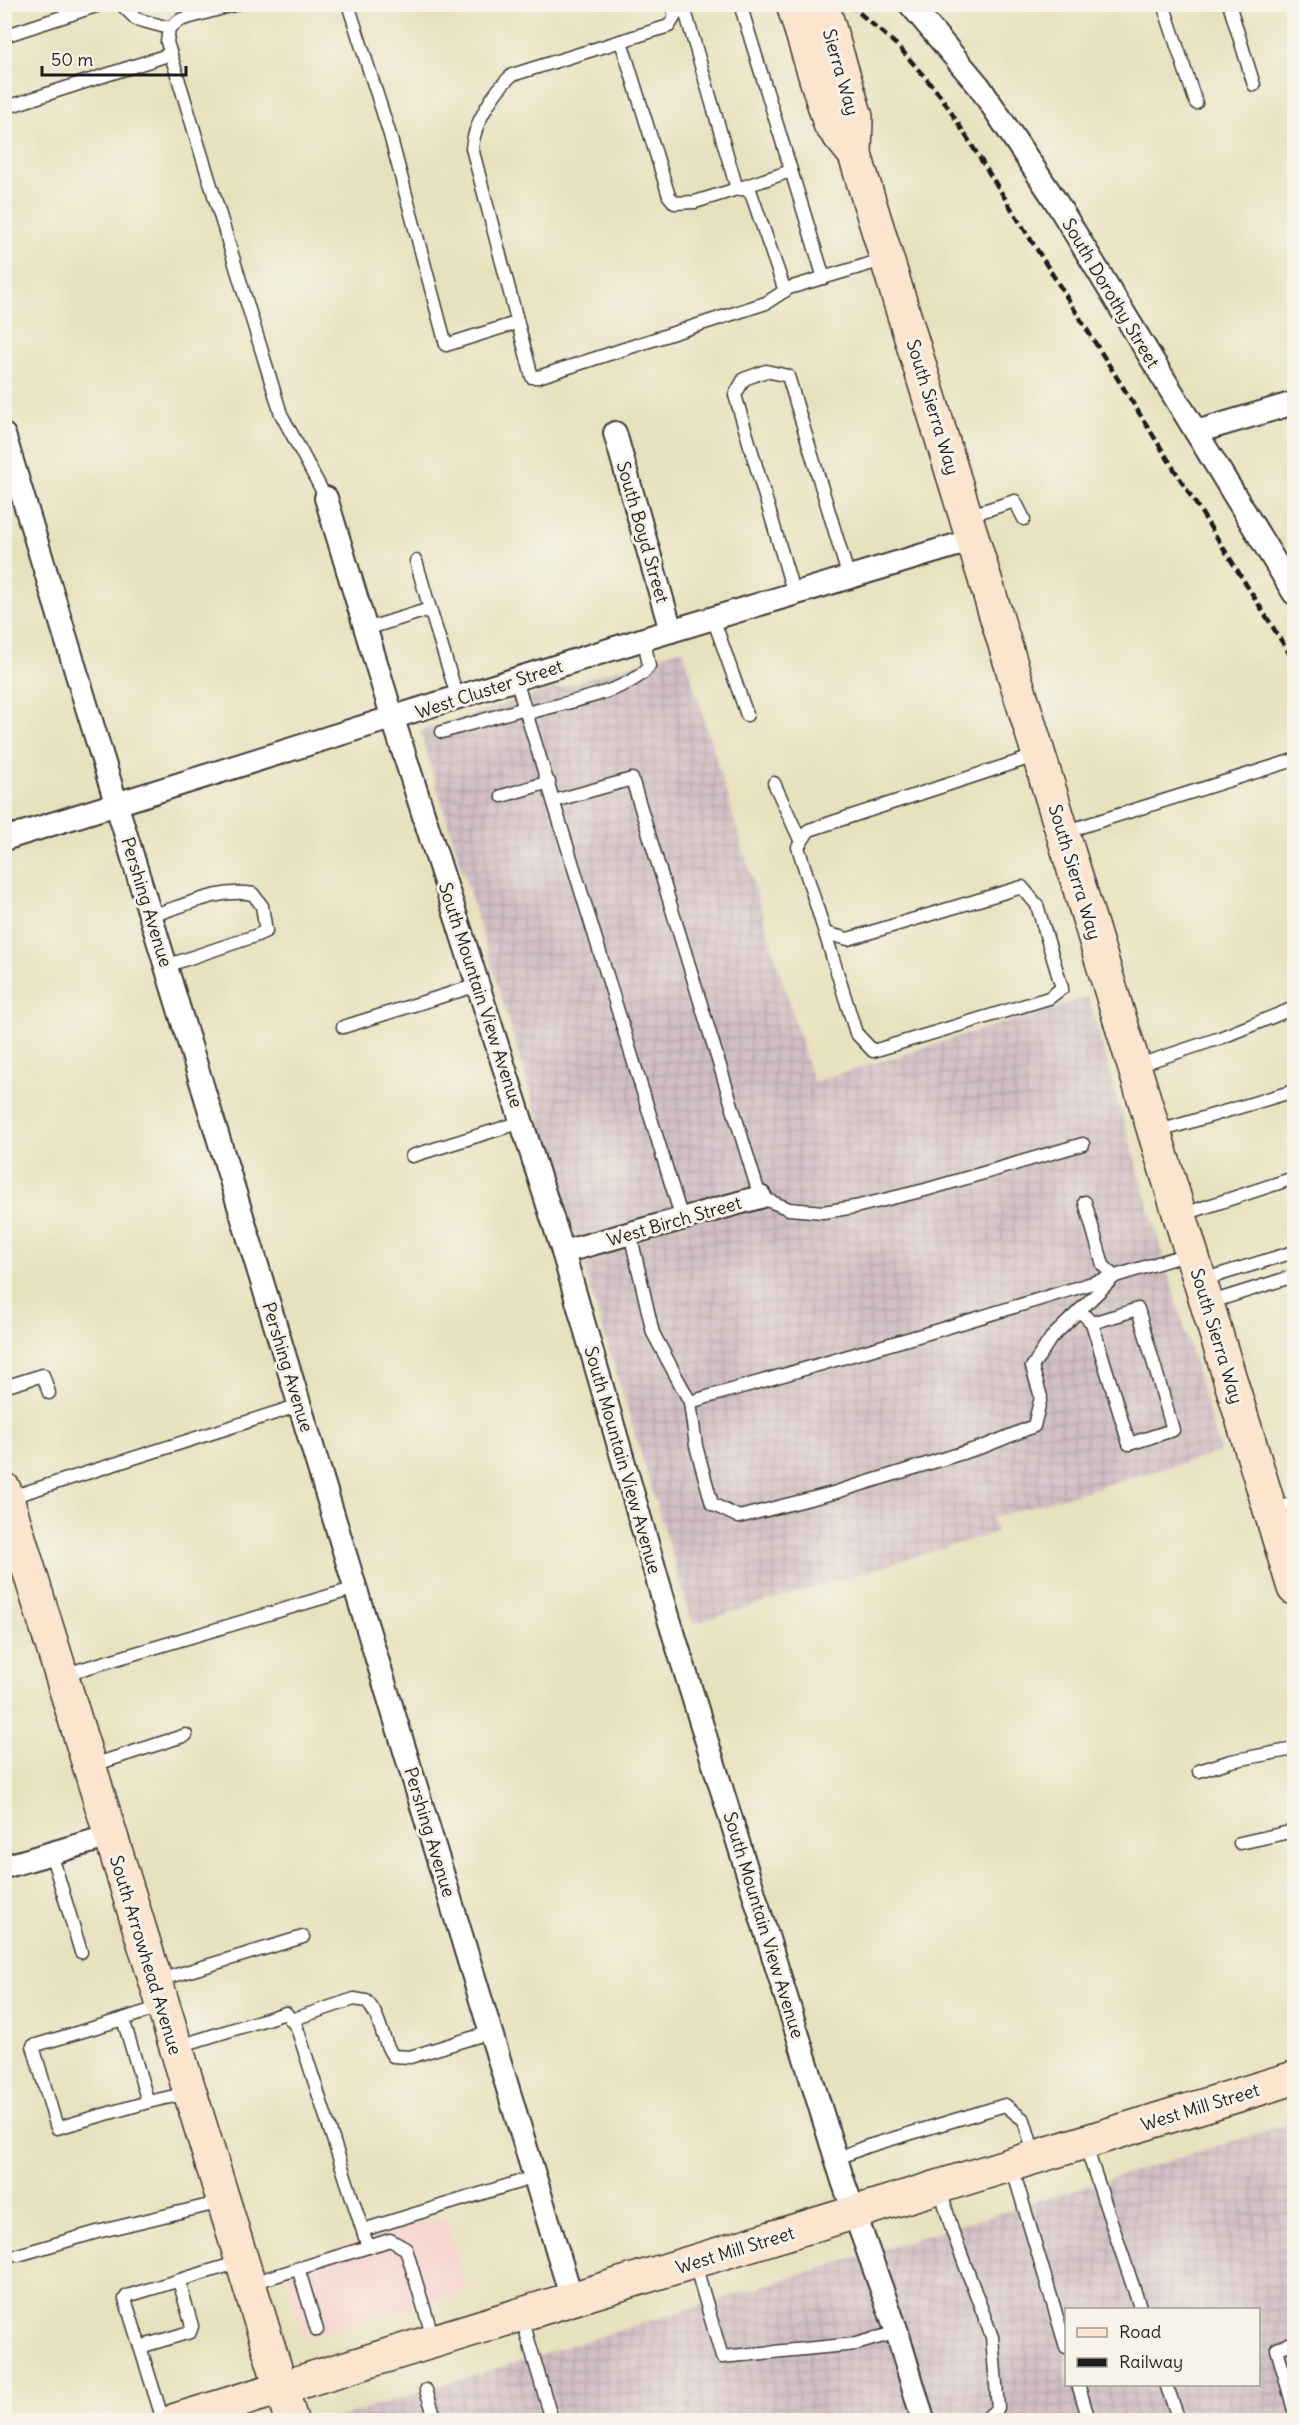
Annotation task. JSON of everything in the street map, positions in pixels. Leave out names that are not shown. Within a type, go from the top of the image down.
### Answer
[{"type":"main road","name":"Sierra Way","points":[[793,4],[830,124],[855,155]]},
{"type":"main road","name":"Sierra Way","points":[[822,4],[856,117],[855,155]]},
{"type":"main road","name":"South Sierra Way","points":[[855,155],[1200,1279],[1283,1507],[1294,1588]]},
{"type":"main road","name":"South Arrowhead Avenue","points":[[6,1494],[279,2389],[291,2421]]},
{"type":"main road","name":"West Mill Street","points":[[176,2421],[854,2215],[1294,2078]]},
{"type":"street","name":"South Dorothy Street","points":[[910,4],[979,86],[1055,200],[1294,593]]},
{"type":"street","points":[[1196,432],[1294,403]]},
{"type":"street","name":"South Boyd Street","points":[[615,433],[671,631]]},
{"type":"street","name":"Pershing Avenue","points":[[4,435],[572,2299]]},
{"type":"street","name":"South Mountain View Avenue","points":[[326,498],[393,719],[563,1252],[668,1616],[836,2159],[897,2332],[923,2421]]},
{"type":"street","name":"West Cluster Street","points":[[4,839],[117,806],[644,639],[849,578],[970,529]]},
{"type":"street","name":"West Birch Street","points":[[563,1252],[760,1197]]},
{"type":"street","points":[[4,1867],[110,1836]]},
{"type":"lane","points":[[4,36],[102,4]]},
{"type":"lane","points":[[121,4],[136,19],[169,28]]},
{"type":"lane","points":[[237,4],[180,20],[169,28],[167,42],[281,414],[326,498]]},
{"type":"lane","points":[[348,4],[390,135],[446,345],[516,323]]},
{"type":"lane","points":[[672,4],[675,16],[672,24],[512,75],[499,86],[473,137],[472,148],[532,377],[538,377],[766,303],[785,291],[887,259]]},
{"type":"lane","points":[[683,4],[737,189]]},
{"type":"lane","points":[[740,4],[824,278]]},
{"type":"lane","points":[[1163,4],[1196,103]]},
{"type":"lane","points":[[1229,4],[1254,85]]},
{"type":"lane","points":[[621,40],[669,196],[675,203],[686,203],[737,189],[791,171]]},
{"type":"lane","points":[[4,108],[171,54]]},
{"type":"lane","points":[[737,189],[745,189],[752,193],[758,205],[785,291]]},
{"type":"lane","points":[[794,594],[735,395],[744,379],[766,371],[788,376],[849,578]]},
{"type":"lane","points":[[970,529],[1015,501],[1024,519]]},
{"type":"lane","points":[[416,561],[458,699]]},
{"type":"lane","points":[[366,628],[430,609]]},
{"type":"lane","points":[[713,618],[747,715]]},
{"type":"lane","points":[[442,732],[619,687],[642,676],[649,666],[644,639]]},
{"type":"lane","points":[[516,680],[682,1219]]},
{"type":"lane","points":[[825,933],[848,939],[1022,887],[1037,905],[1062,988],[1049,998],[873,1051],[856,1033],[798,847],[809,830],[1039,754]]},
{"type":"lane","points":[[1063,833],[1294,760]]},
{"type":"lane","points":[[554,801],[632,779],[760,1197]]},
{"type":"lane","points":[[502,796],[549,782]]},
{"type":"lane","points":[[774,783],[801,842]]},
{"type":"lane","points":[[151,916],[220,895],[242,892],[254,894],[266,918],[266,930],[255,936],[166,966]]},
{"type":"lane","points":[[343,1027],[478,985]]},
{"type":"lane","points":[[1135,1067],[1220,1038],[1294,1008]]},
{"type":"lane","points":[[1155,1133],[1294,1091]]},
{"type":"lane","points":[[412,1156],[522,1122]]},
{"type":"lane","name":"West Birch Street","points":[[760,1197],[789,1209],[823,1212],[855,1207],[926,1190],[1083,1144]]},
{"type":"lane","points":[[1180,1215],[1294,1178]]},
{"type":"lane","points":[[1085,1202],[1103,1265],[1114,1277]]},
{"type":"lane","points":[[630,1233],[653,1333],[690,1402],[696,1446],[712,1504],[739,1516],[844,1490],[985,1446],[1034,1426],[1041,1396],[1032,1367],[1051,1338],[1114,1277]]},
{"type":"lane","points":[[1200,1279],[1294,1252]]},
{"type":"lane","points":[[690,1402],[1114,1277],[1200,1279],[1294,1276]]},
{"type":"lane","points":[[1080,1311],[1092,1323],[1129,1444],[1173,1430],[1138,1309],[1092,1323]]},
{"type":"lane","points":[[4,1387],[43,1375],[49,1393]]},
{"type":"lane","points":[[6,1494],[300,1405]]},
{"type":"lane","points":[[61,1675],[356,1588]]},
{"type":"lane","points":[[89,1766],[186,1735]]},
{"type":"lane","points":[[1199,1771],[1231,1761],[1294,1749]]},
{"type":"lane","points":[[1240,1843],[1294,1831]]},
{"type":"lane","points":[[51,1853],[81,1952]]},
{"type":"lane","points":[[189,2093],[148,2102],[57,2128],[33,2046],[123,2019],[159,1994],[303,1937]]},
{"type":"lane","points":[[291,2020],[354,2000],[366,2001],[374,2013],[386,2046],[393,2056],[410,2057],[491,2032]]},
{"type":"lane","points":[[175,2047],[286,2013],[297,2028],[368,2247]]},
{"type":"lane","points":[[123,2019],[148,2102]]},
{"type":"lane","points":[[836,2159],[865,2147],[1005,2106],[1024,2120],[1023,2162],[1065,2343]]},
{"type":"lane","points":[[1084,2143],[1140,2308]]},
{"type":"lane","points":[[363,2229],[535,2177]]},
{"type":"lane","points":[[940,2188],[952,2230],[992,2337],[998,2408],[985,2421]]},
{"type":"lane","points":[[18,2255],[97,2232],[222,2202]]},
{"type":"lane","points":[[163,2421],[125,2299],[127,2296],[178,2281],[298,2268],[390,2240],[406,2249],[435,2341]]},
{"type":"lane","points":[[694,2262],[723,2357],[856,2344],[897,2332]]},
{"type":"lane","points":[[298,2268],[317,2330]]},
{"type":"lane","points":[[140,2347],[190,2332],[192,2326],[178,2281]]},
{"type":"lane","points":[[520,2315],[552,2421]]},
{"type":"lane","points":[[1294,2342],[1276,2349],[1294,2410]]},
{"type":"lane","points":[[1078,2386],[1089,2421]]},
{"type":"lane","points":[[1166,2386],[1179,2421]]},
{"type":"lane","points":[[426,2390],[435,2421]]},
{"type":"shaded area","points":[[683,649],[813,1082],[1088,997],[1220,1452],[991,1518],[997,1532],[693,1624],[420,731]]},
{"type":"shaded area","points":[[1294,2122],[1294,2420],[330,2420]]},
{"type":"shaded area","points":[[445,2217],[467,2291],[305,2337],[284,2263]]},
{"type":"railway","points":[[849,4],[899,47],[941,96],[1294,661]]}]
